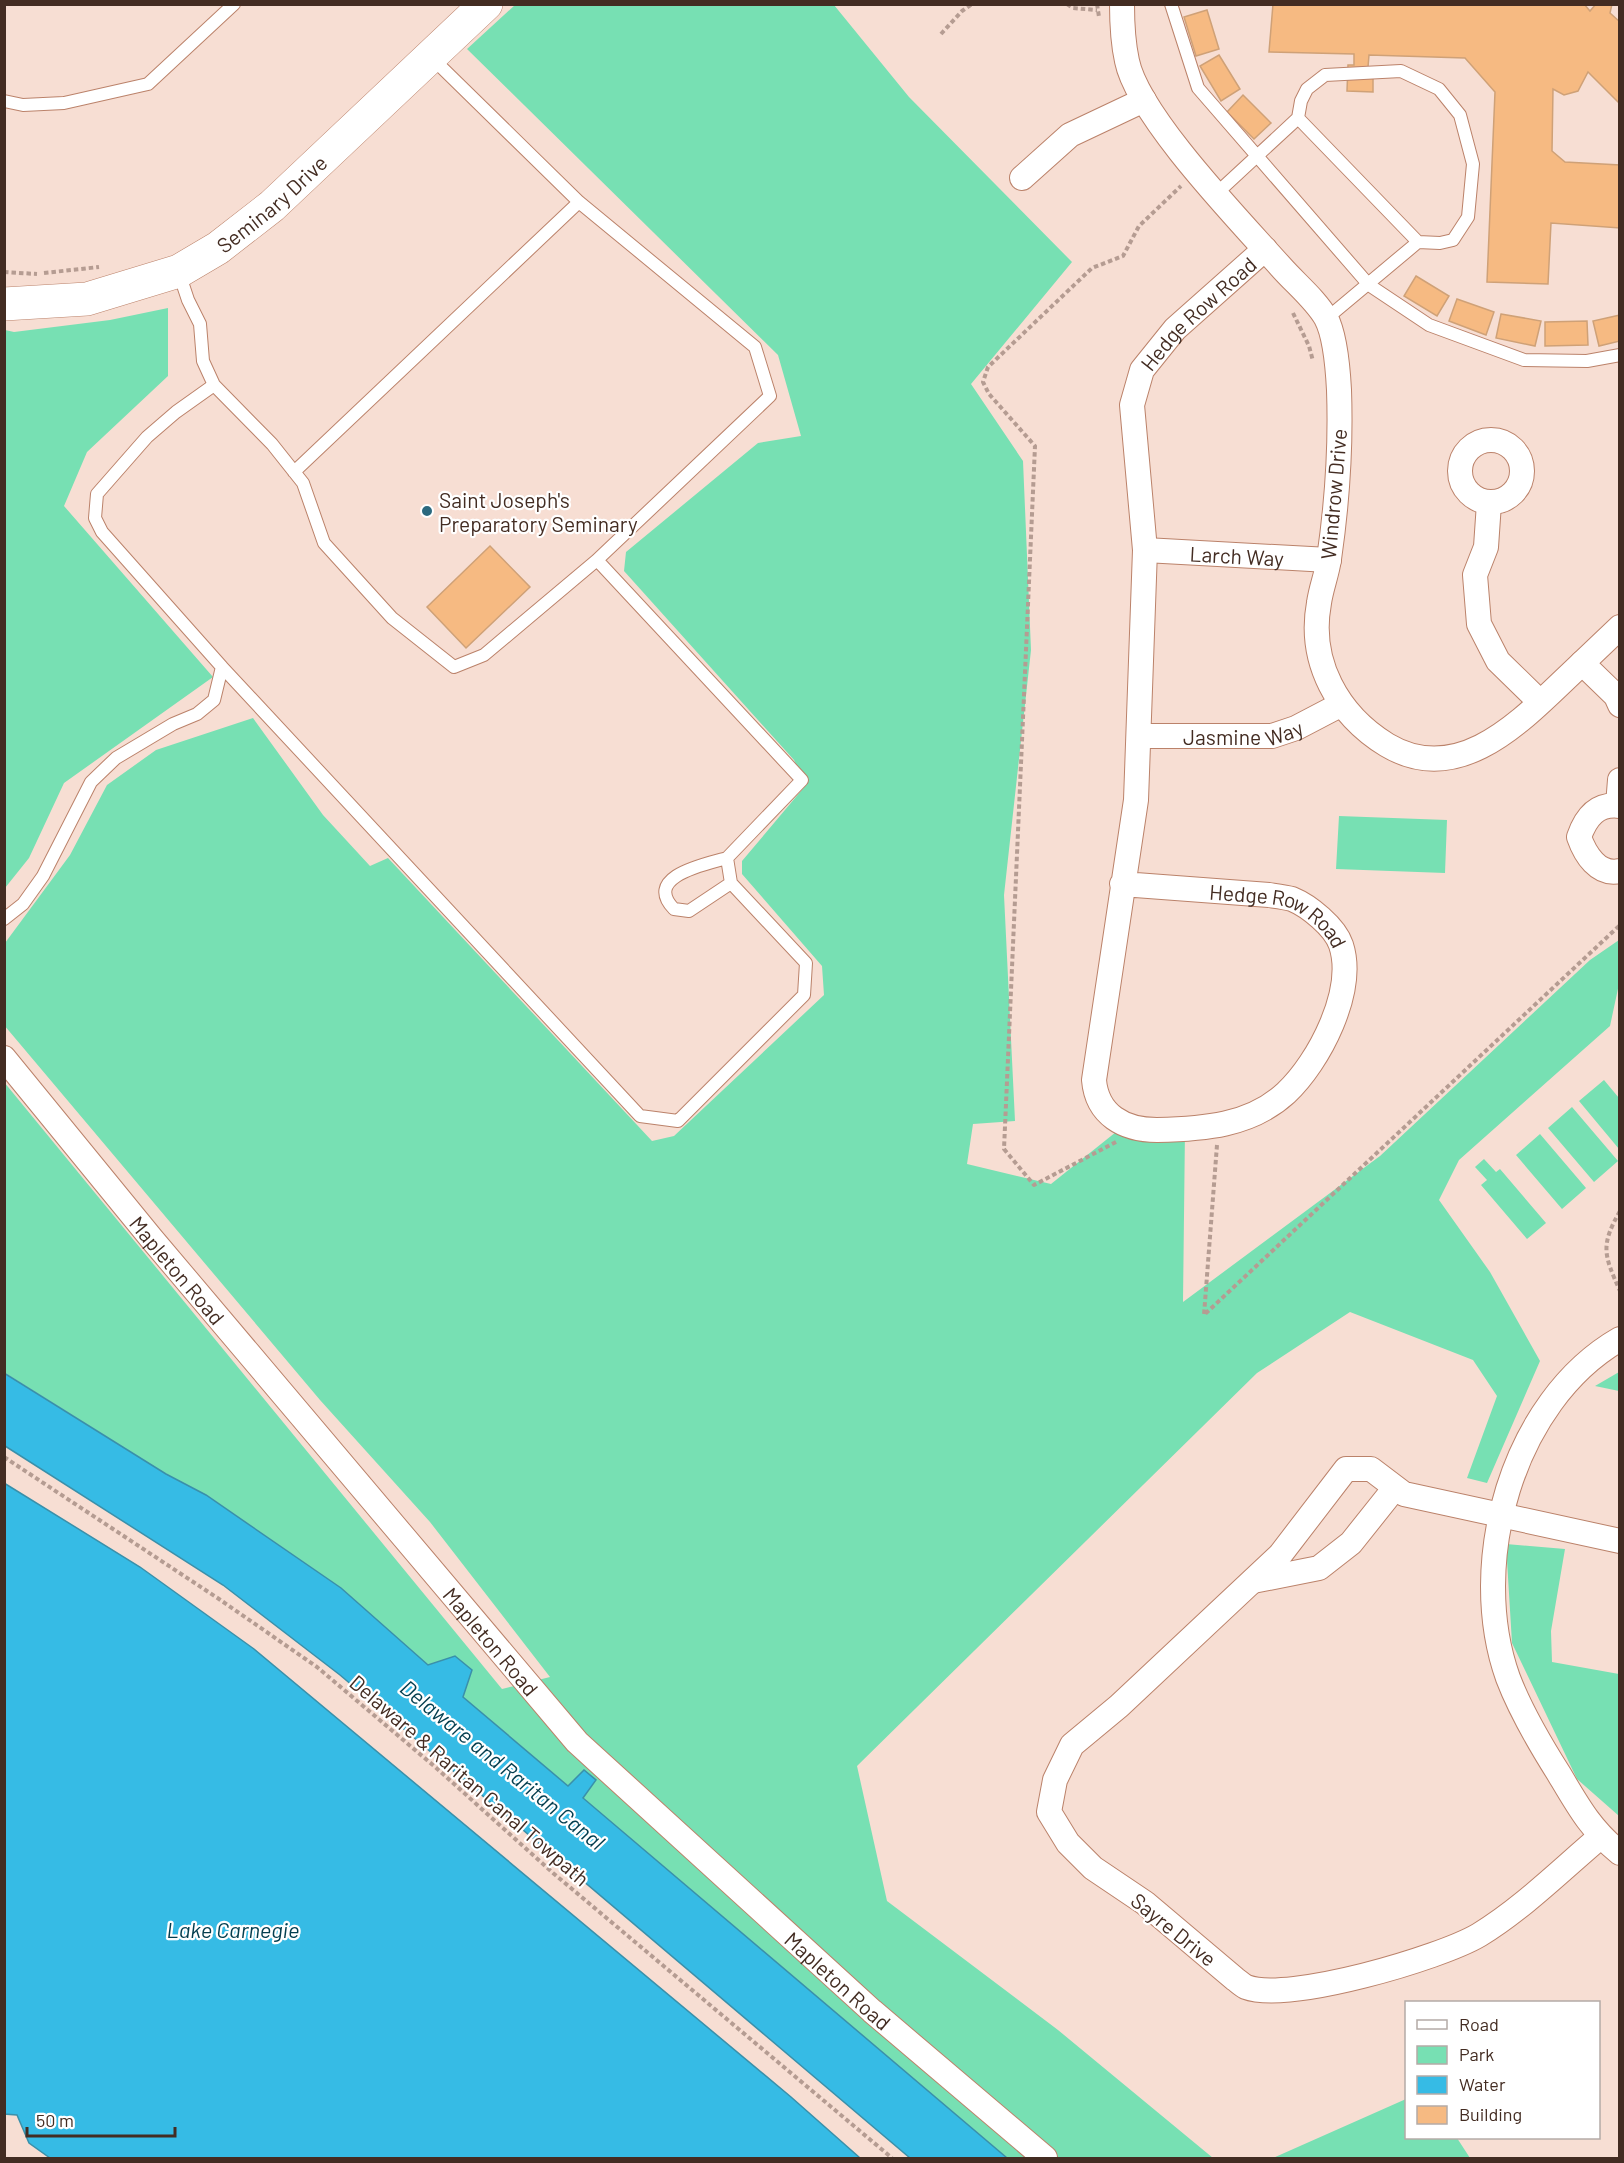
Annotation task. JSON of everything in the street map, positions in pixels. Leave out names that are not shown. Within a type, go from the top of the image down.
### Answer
[{"type":"street","name":"Seminary Drive","points":[[4,304],[87,299],[178,272],[218,249],[272,206],[486,4]]},
{"type":"street","name":"Windrow Drive","points":[[1122,4],[1127,63],[1144,100],[1190,178],[1217,193],[1326,319],[1338,367],[1340,429],[1329,560],[1318,604],[1317,633],[1325,674],[1340,705],[1366,732],[1396,750],[1422,757],[1449,758],[1478,749],[1507,733],[1620,627]]},
{"type":"street","points":[[1022,178],[1070,135],[1144,100]]},
{"type":"street","name":"Hedge Row Road","points":[[1122,884],[1269,895],[1292,899],[1327,923],[1341,944],[1344,975],[1340,1000],[1320,1052],[1285,1093],[1238,1121],[1201,1129],[1137,1130],[1110,1116],[1101,1105],[1094,1080],[1122,884],[1136,800],[1145,550],[1132,405],[1142,370],[1175,329],[1265,249]]},
{"type":"street","points":[[1489,503],[1486,546],[1475,575],[1479,624],[1497,661],[1540,702]]},
{"type":"street","name":"Larch Way","points":[[1145,550],[1329,560]]},
{"type":"street","points":[[1582,663],[1616,696],[1620,705]]},
{"type":"street","name":"Jasmine Way","points":[[1139,736],[1272,736],[1296,728],[1340,705]]},
{"type":"street","points":[[1620,780],[1619,805],[1595,809],[1585,820],[1579,837],[1584,852],[1598,867],[1620,871]]},
{"type":"street","name":"Mapleton Road","points":[[4,1058],[151,1238],[577,1742],[872,2011],[1045,2158]]},
{"type":"street","points":[[1620,1339],[1566,1381],[1540,1418],[1514,1467],[1494,1552],[1494,1614],[1508,1677],[1536,1738],[1600,1838],[1620,1853]]},
{"type":"street","name":"Sayre Drive","points":[[1600,1838],[1536,1892],[1479,1935],[1411,1964],[1325,1984],[1268,1990],[1246,1987],[1146,1903],[1093,1868],[1068,1843],[1049,1812],[1055,1780],[1072,1745],[1119,1706],[1281,1555],[1346,1469],[1371,1469],[1394,1489],[1404,1494],[1620,1541]]},
{"type":"street","points":[[1253,1581],[1319,1568],[1351,1543],[1394,1489]]},
{"type":"lane","points":[[4,101],[23,105],[64,103],[148,84],[234,4]]},
{"type":"lane","points":[[1171,4],[1198,88],[1369,285],[1429,325],[1524,360],[1587,361],[1620,355]]},
{"type":"lane","points":[[178,272],[200,324],[203,361],[214,385],[272,444],[303,483],[324,543],[392,618],[454,668],[484,655],[597,560],[770,396],[755,347],[579,202],[431,57]]},
{"type":"lane","points":[[1217,193],[1298,118],[1301,101],[1307,89],[1325,75],[1401,71],[1439,89],[1460,115],[1473,164],[1468,217],[1453,240],[1440,243],[1418,242],[1298,118]]},
{"type":"lane","points":[[294,472],[579,202]]},
{"type":"lane","points":[[1326,319],[1418,242]]},
{"type":"lane","points":[[214,385],[169,418],[118,468],[97,495],[95,518],[102,532],[222,668],[640,1116],[678,1122],[804,995],[806,963],[731,883],[727,858]]},
{"type":"lane","points":[[597,560],[802,780],[727,858],[676,874],[667,888],[666,896],[674,909],[689,911],[731,883]]},
{"type":"lane","points":[[4,919],[23,904],[43,876],[91,783],[116,758],[173,724],[197,714],[214,700],[222,668]]},
{"type":"path","points":[[940,34],[972,4]]},
{"type":"path","points":[[1067,4],[1073,8],[1097,10]]},
{"type":"path","points":[[1174,177],[1190,178]]},
{"type":"path","points":[[1189,194],[1190,178]]},
{"type":"path","points":[[1137,1130],[1034,1185],[1004,1149],[1035,446],[989,394],[983,382],[988,367],[1092,268],[1123,256],[1139,226],[1190,178]]},
{"type":"path","points":[[4,272],[38,274],[104,266]]},
{"type":"path","points":[[1288,305],[1309,346],[1313,363]]},
{"type":"path","points":[[1218,1126],[1204,1315],[1620,925]]},
{"type":"path","points":[[1620,1211],[1606,1235],[1606,1253],[1620,1291]]},
{"type":"path","name":"Delaware & Raritan Canal Towpath","points":[[4,1457],[219,1599],[316,1667],[434,1766],[553,1873],[892,2158]]},
{"type":"green space","points":[[515,5],[834,5],[909,97],[1072,262],[971,384],[1023,461],[1031,650],[1004,895],[1015,1121],[973,1124],[967,1164],[1051,1184],[1126,1124],[1185,1129],[1183,1302],[1380,1156],[1590,960],[1619,940],[1619,984],[1610,1026],[1459,1160],[1439,1200],[1490,1272],[1540,1361],[1487,1483],[1467,1478],[1497,1396],[1473,1360],[1350,1312],[1257,1373],[857,1766],[887,1901],[1058,2030],[1213,2158],[1007,2158],[582,1798],[596,1780],[568,1786],[463,1697],[472,1670],[428,1666],[341,1588],[206,1495],[166,1474],[5,1373],[4,1082],[502,1689],[550,1677],[430,1522],[320,1400],[4,1025],[5,943],[70,855],[107,785],[156,750],[253,718],[323,815],[370,866],[388,858],[652,1141],[674,1136],[824,995],[822,966],[742,874],[742,861],[806,785],[794,760],[624,571],[626,552],[758,443],[801,436],[778,355],[467,49]]},
{"type":"green space","points":[[168,308],[168,376],[87,452],[64,506],[213,677],[64,783],[29,858],[5,888],[5,330],[14,332],[110,320]]},
{"type":"green space","points":[[1339,816],[1447,820],[1445,873],[1336,869]]},
{"type":"green space","points":[[1604,1080],[1619,1098],[1619,1149],[1579,1101]]},
{"type":"green space","points":[[1572,1107],[1618,1161],[1594,1182],[1548,1128]]},
{"type":"green space","points":[[1540,1134],[1586,1188],[1562,1209],[1516,1155]]},
{"type":"green space","points":[[1484,1159],[1496,1172],[1500,1169],[1546,1223],[1527,1239],[1481,1185],[1487,1180],[1475,1167]]},
{"type":"green space","points":[[1619,1372],[1619,1391],[1595,1386]]},
{"type":"green space","points":[[1506,1544],[1565,1549],[1551,1631],[1552,1662],[1619,1674],[1619,1816],[1577,1779],[1512,1643]]},
{"type":"green space","points":[[1405,2099],[1405,2139],[1458,2139],[1470,2158],[1273,2158]]},
{"type":"water","name":"Delaware and Raritan Canal","points":[[4,1373],[166,1474],[206,1495],[341,1588],[428,1665],[455,1656],[472,1670],[463,1697],[568,1786],[584,1770],[596,1780],[583,1798],[1007,2158],[910,2158],[340,1675],[223,1585],[5,1446]]},
{"type":"water","name":"Lake Carnegie","points":[[4,1483],[140,1567],[254,1649],[791,2097],[860,2158],[50,2158],[29,2143],[17,2115],[4,2114]]},
{"type":"building","points":[[1273,4],[1584,4],[1590,11],[1596,4],[1612,4],[1610,13],[1620,22],[1620,104],[1588,72],[1578,91],[1564,95],[1553,89],[1552,151],[1565,162],[1620,165],[1620,228],[1551,223],[1548,284],[1487,282],[1495,92],[1465,58],[1369,55],[1368,67],[1373,67],[1373,92],[1347,91],[1348,65],[1354,65],[1354,54],[1269,52]]},
{"type":"building","points":[[1207,10],[1219,49],[1196,56],[1184,17]]},
{"type":"building","points":[[1219,55],[1240,89],[1221,101],[1200,66]]},
{"type":"building","points":[[1243,95],[1271,123],[1254,139],[1227,112]]},
{"type":"building","points":[[1416,276],[1449,296],[1437,316],[1404,296]]},
{"type":"building","points":[[1457,299],[1494,312],[1486,335],[1449,321]]},
{"type":"building","points":[[1501,314],[1541,321],[1535,346],[1496,338]]},
{"type":"building","points":[[1620,315],[1620,341],[1599,346],[1593,321]]},
{"type":"building","points":[[1587,321],[1588,345],[1545,346],[1545,322]]},
{"type":"building","points":[[490,546],[530,587],[466,648],[427,607]]},
{"type":"place","name":"Saint Joseph's Preparatory Seminary","points":[[427,511]]}]
